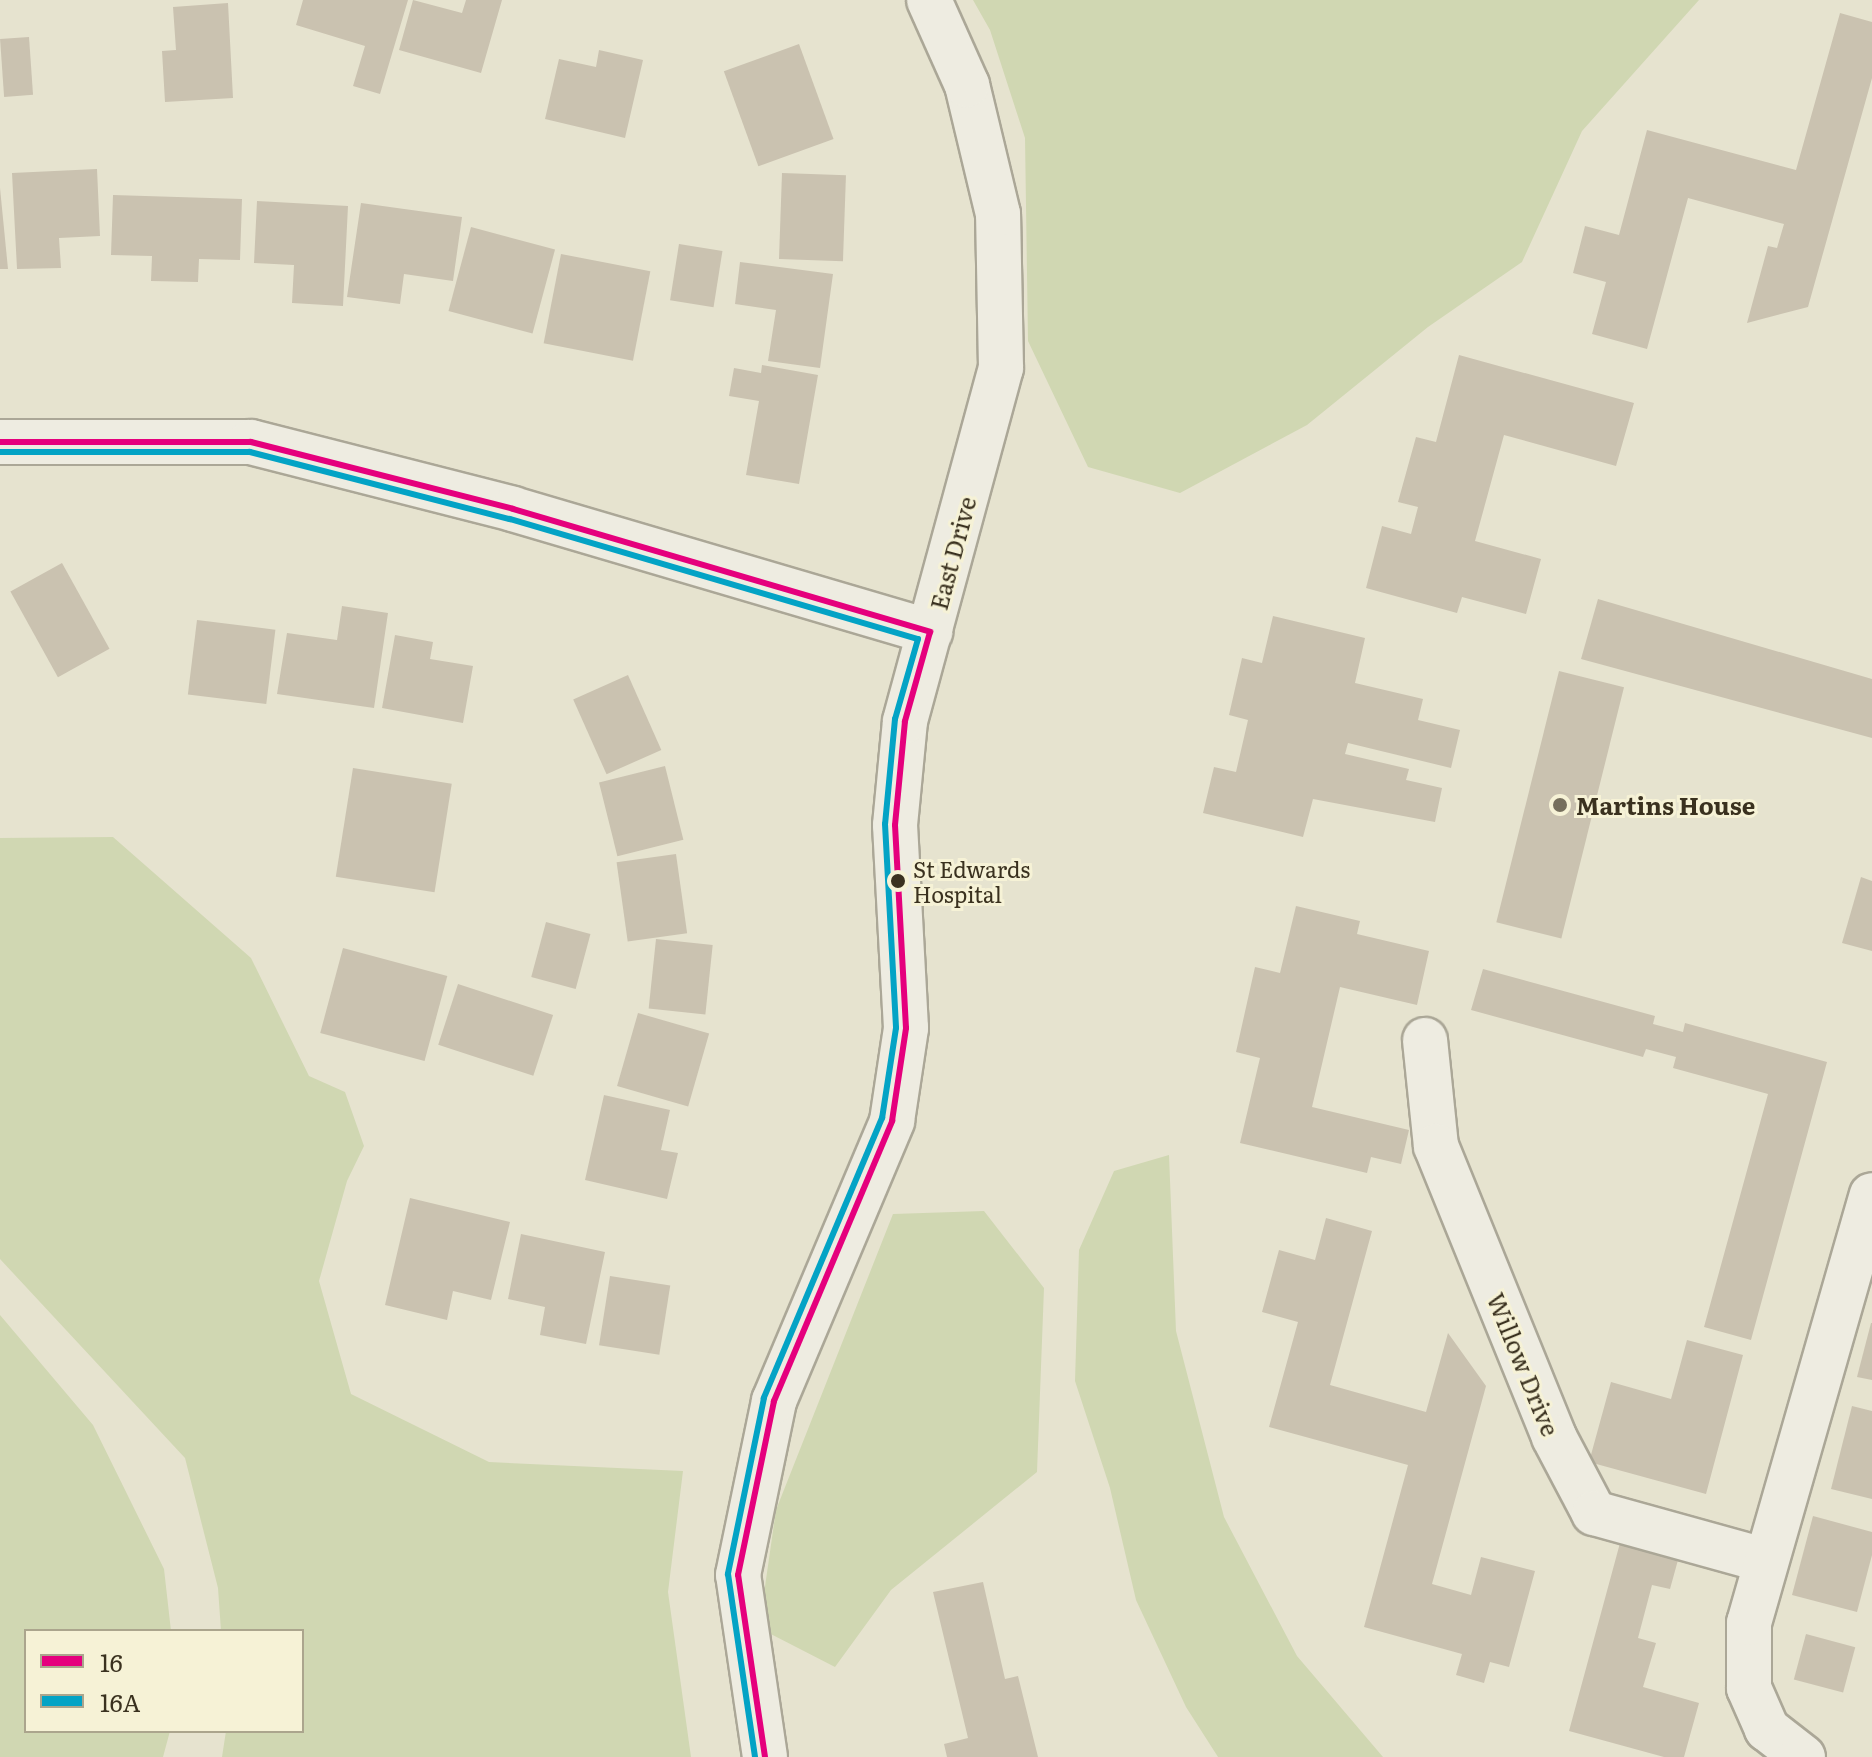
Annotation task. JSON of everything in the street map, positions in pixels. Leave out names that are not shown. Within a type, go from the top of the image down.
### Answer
[{"type":"street","name":"East Drive","points":[[765,1757],[738,1575],[774,1401],[892,1121],[906,1028],[895,825],[905,721],[1001,368],[998,214],[967,85],[929,0]]},
{"type":"street","points":[[0,442],[251,442],[513,509],[930,632]]},
{"type":"street","name":"Willow Drive","points":[[1425,1040],[1436,1146],[1554,1437],[1594,1513],[1764,1560]]},
{"type":"street","points":[[1803,1757],[1767,1729],[1749,1688],[1749,1623],[1764,1560],[1872,1195]]},
{"type":"green space","points":[[973,0],[1699,0],[1582,131],[1522,262],[1428,327],[1307,425],[1180,493],[1088,467],[1028,341],[1025,138],[990,30]]},
{"type":"green space","points":[[113,837],[251,958],[309,1076],[345,1092],[364,1146],[347,1181],[319,1281],[351,1394],[489,1462],[683,1471],[668,1592],[691,1757],[222,1757],[226,1733],[304,1733],[304,1629],[221,1629],[218,1588],[185,1458],[0,1259],[0,838]]},
{"type":"green space","points":[[1169,1155],[1176,1331],[1224,1517],[1297,1656],[1383,1757],[1218,1757],[1186,1707],[1136,1600],[1110,1488],[1075,1381],[1079,1250],[1114,1171]]},
{"type":"green space","points":[[984,1211],[1044,1288],[1037,1472],[891,1590],[835,1667],[759,1628],[776,1510],[893,1214]]},
{"type":"green space","points":[[0,1315],[93,1425],[164,1569],[171,1629],[24,1629],[24,1733],[169,1733],[163,1757],[0,1757]]},
{"type":"building","points":[[303,0],[408,0],[380,94],[353,86],[365,46],[296,25]]},
{"type":"building","points":[[413,0],[462,13],[466,0],[502,0],[481,73],[399,50]]},
{"type":"building","points":[[228,3],[233,98],[165,102],[162,51],[176,50],[173,7]]},
{"type":"building","points":[[1840,13],[1872,22],[1872,78],[1808,307],[1747,323],[1768,246],[1777,248],[1784,224],[1688,198],[1647,349],[1592,334],[1606,282],[1573,273],[1585,226],[1619,235],[1647,130],[1796,170]]},
{"type":"building","points":[[29,37],[33,95],[4,97],[0,39]]},
{"type":"building","points":[[799,44],[834,139],[758,166],[724,71]]},
{"type":"building","points":[[599,50],[643,60],[625,138],[545,119],[559,59],[596,67]]},
{"type":"building","points":[[97,169],[100,236],[59,238],[61,268],[17,269],[12,173]]},
{"type":"building","points":[[782,173],[846,175],[843,261],[779,259]]},
{"type":"building","points":[[0,188],[8,269],[0,269]]},
{"type":"building","points":[[113,195],[242,199],[240,260],[199,259],[198,282],[151,281],[152,256],[111,255]]},
{"type":"building","points":[[257,201],[348,206],[343,306],[292,303],[294,265],[254,263]]},
{"type":"building","points":[[361,203],[462,217],[453,281],[404,274],[400,304],[347,297]]},
{"type":"building","points":[[471,227],[555,250],[533,334],[448,311]]},
{"type":"building","points":[[679,244],[722,251],[714,307],[670,300]]},
{"type":"building","points":[[561,254],[650,271],[633,361],[544,343]]},
{"type":"building","points":[[740,262],[833,274],[820,368],[768,361],[776,310],[735,304]]},
{"type":"building","points":[[1459,355],[1634,403],[1616,466],[1504,435],[1475,541],[1541,559],[1526,614],[1462,597],[1457,613],[1366,588],[1382,526],[1411,534],[1418,507],[1398,502],[1416,437],[1436,442]]},
{"type":"building","points":[[762,365],[818,375],[799,484],[746,475],[759,401],[729,396],[734,368],[761,373]]},
{"type":"building","points":[[62,563],[110,649],[58,677],[10,592]]},
{"type":"building","points":[[1598,599],[1872,679],[1872,738],[1581,659]]},
{"type":"building","points":[[342,606],[388,613],[374,708],[277,694],[287,633],[337,640]]},
{"type":"building","points":[[1273,616],[1365,638],[1355,683],[1423,699],[1418,720],[1460,730],[1451,768],[1348,743],[1345,754],[1409,769],[1406,780],[1442,788],[1435,822],[1313,799],[1303,837],[1203,813],[1214,767],[1236,772],[1248,720],[1229,715],[1242,658],[1262,663]]},
{"type":"building","points":[[197,620],[275,630],[266,704],[188,694]]},
{"type":"building","points":[[395,635],[433,642],[430,659],[473,666],[463,723],[382,708]]},
{"type":"building","name":"Martins House","points":[[1559,671],[1624,687],[1561,939],[1496,922]]},
{"type":"building","points":[[628,675],[661,750],[607,774],[573,699]]},
{"type":"building","points":[[665,766],[683,840],[617,856],[599,782]]},
{"type":"building","points":[[353,768],[452,784],[435,892],[336,877]]},
{"type":"building","points":[[676,854],[687,933],[628,942],[617,862]]},
{"type":"building","points":[[1861,877],[1872,881],[1872,951],[1842,943]]},
{"type":"building","points":[[1296,906],[1360,921],[1357,934],[1429,951],[1417,1005],[1340,987],[1312,1107],[1409,1130],[1401,1164],[1371,1157],[1367,1173],[1240,1143],[1260,1058],[1236,1052],[1255,967],[1280,973]]},
{"type":"building","points":[[546,922],[590,934],[576,989],[531,977]]},
{"type":"building","points":[[656,939],[713,945],[705,1015],[649,1009]]},
{"type":"building","points":[[343,948],[447,976],[425,1061],[320,1033]]},
{"type":"building","points":[[1483,969],[1655,1016],[1653,1024],[1683,1032],[1685,1023],[1827,1062],[1751,1340],[1704,1327],[1768,1094],[1673,1068],[1676,1057],[1646,1049],[1643,1057],[1471,1010]]},
{"type":"building","points":[[458,984],[553,1015],[533,1076],[438,1045]]},
{"type":"building","points":[[638,1013],[709,1033],[688,1106],[617,1086]]},
{"type":"building","points":[[604,1095],[670,1110],[661,1150],[678,1153],[667,1199],[585,1180]]},
{"type":"building","points":[[410,1198],[510,1222],[491,1300],[453,1291],[447,1320],[385,1305]]},
{"type":"building","points":[[1326,1218],[1372,1231],[1330,1385],[1426,1412],[1448,1333],[1486,1386],[1432,1584],[1471,1595],[1481,1557],[1535,1571],[1509,1667],[1490,1662],[1484,1683],[1456,1675],[1462,1654],[1364,1627],[1408,1465],[1269,1427],[1298,1322],[1262,1312],[1279,1250],[1315,1260]]},
{"type":"building","points":[[521,1234],[605,1252],[586,1344],[540,1335],[545,1307],[508,1299]]},
{"type":"building","points":[[610,1276],[670,1286],[659,1355],[599,1345]]},
{"type":"building","points":[[1872,1323],[1872,1380],[1857,1377]]},
{"type":"building","points":[[1687,1340],[1743,1355],[1706,1494],[1589,1462],[1611,1382],[1671,1399]]},
{"type":"building","points":[[1852,1406],[1872,1411],[1872,1499],[1831,1489]]},
{"type":"building","points":[[1813,1516],[1872,1532],[1872,1555],[1857,1612],[1792,1595]]},
{"type":"building","points":[[1620,1543],[1678,1560],[1670,1589],[1652,1585],[1638,1638],[1656,1643],[1643,1687],[1699,1703],[1684,1757],[1664,1757],[1569,1731]]},
{"type":"building","points":[[983,1582],[1005,1679],[1018,1676],[1038,1757],[947,1757],[944,1744],[968,1738],[933,1592]]},
{"type":"building","points":[[1806,1634],[1855,1647],[1843,1693],[1794,1679]]},
{"type":"transit line","name":"16","points":[[0,442],[251,442],[513,509],[930,632]]},
{"type":"transit line","name":"16A","points":[[0,452],[250,452],[510,519],[918,639],[895,719],[885,824],[896,1028],[882,1118],[764,1398],[728,1574],[755,1757]]},
{"type":"transit line","name":"16","points":[[765,1757],[738,1575],[774,1401],[892,1121],[906,1028],[895,825],[905,721],[930,632]]},
{"type":"place","name":"Martins House","points":[[1560,805]]},
{"type":"place","name":"St Edwards Hospital","points":[[898,881]]}]
